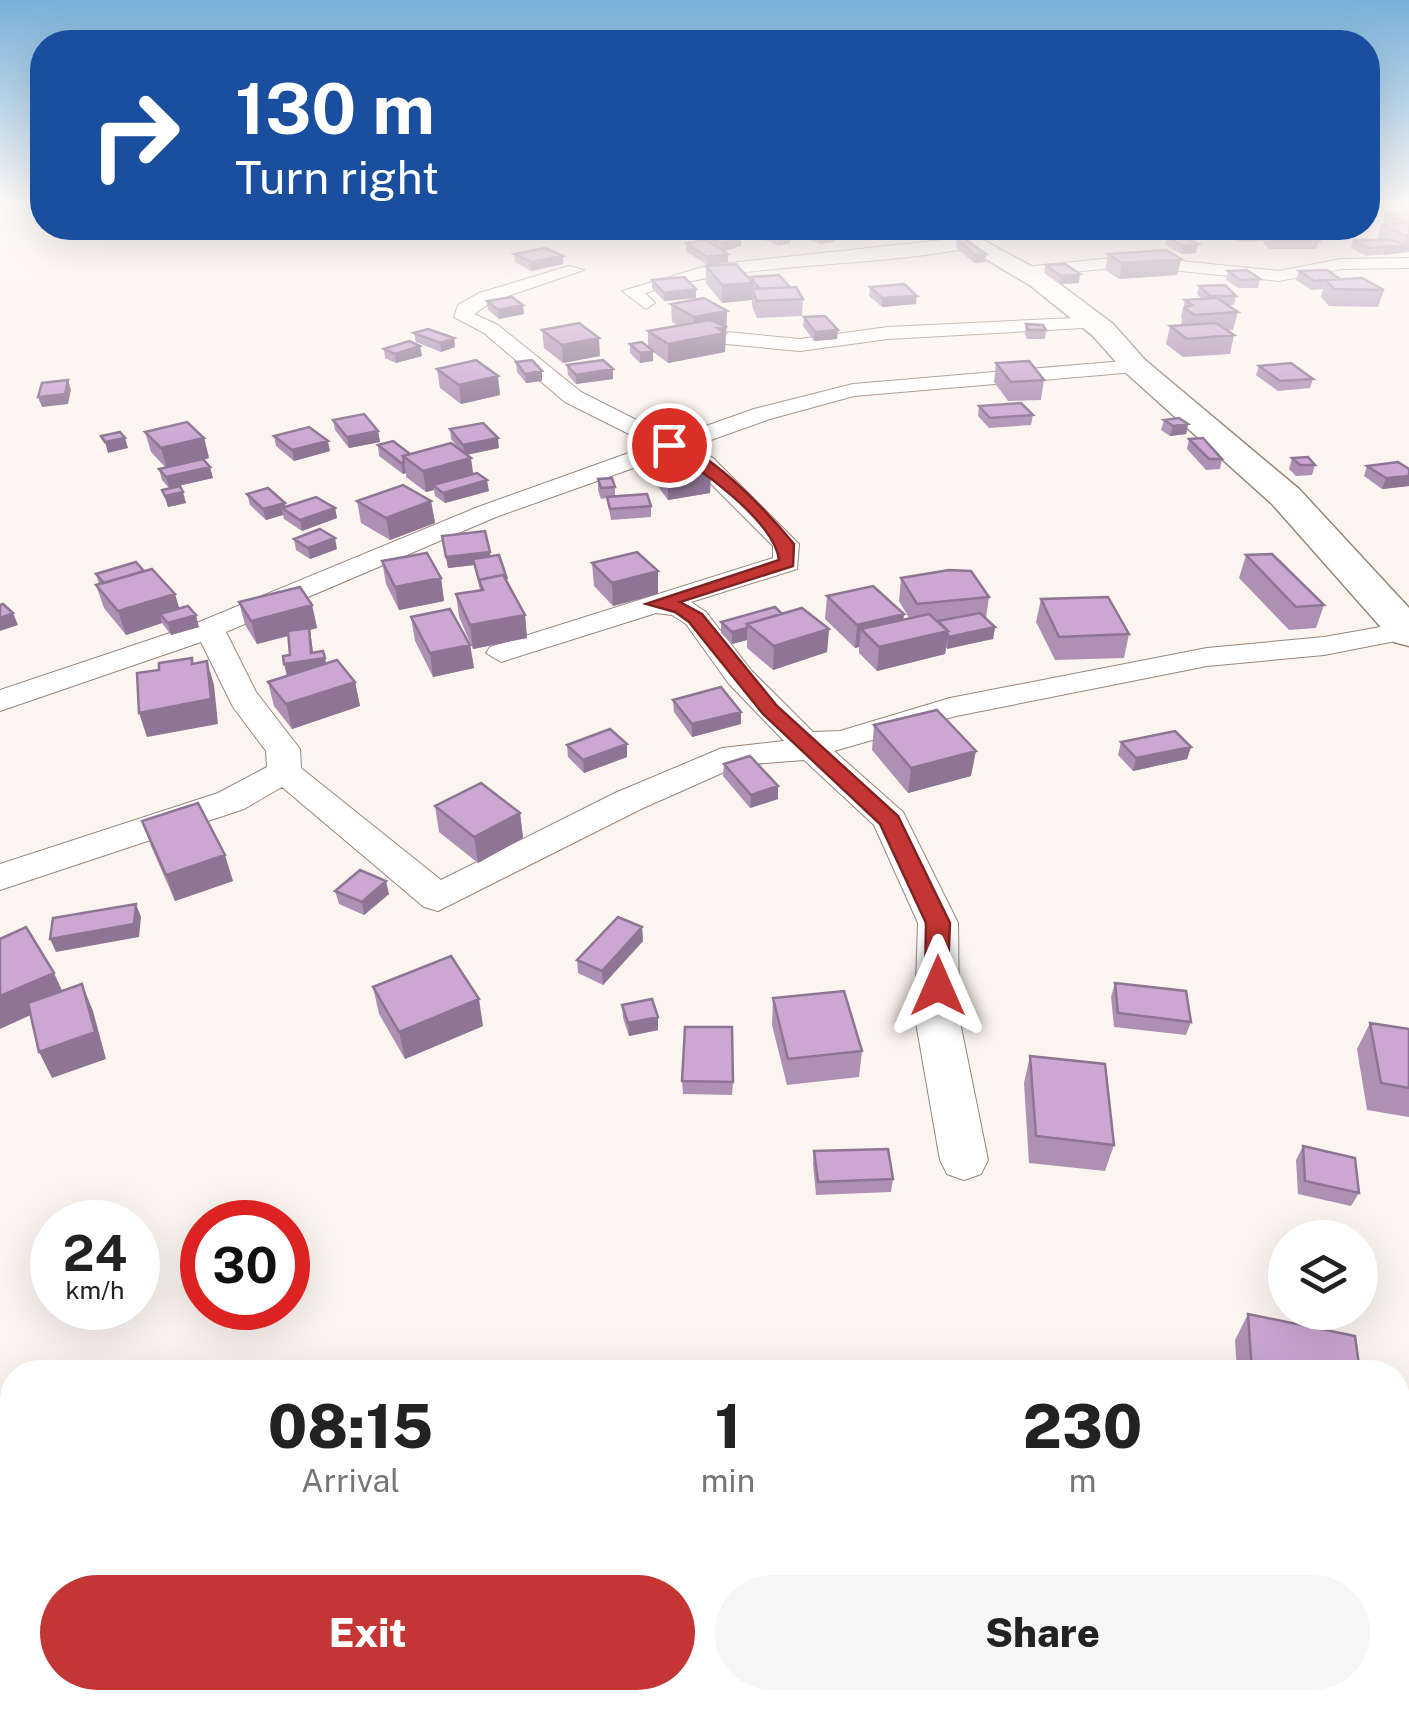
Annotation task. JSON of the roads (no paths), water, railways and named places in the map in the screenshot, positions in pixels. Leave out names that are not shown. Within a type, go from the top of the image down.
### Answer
[{"type":"street","points":[[501,653],[788,562],[786,544],[704,463],[574,397],[491,329],[464,316],[466,310],[486,297],[533,283]]},
{"type":"street","points":[[646,303],[631,291],[652,283]]},
{"type":"street","points":[[1040,283],[1094,322],[1134,366],[1286,497],[1408,632]]},
{"type":"street","points":[[726,338],[800,345],[888,333],[1094,322]]},
{"type":"street","points":[[0,702],[210,628],[487,512],[569,486],[669,445],[853,390],[1134,366]]},
{"type":"street","points":[[654,604],[680,607],[696,618],[740,677],[890,820],[938,923],[937,1018],[964,1160]]},
{"type":"street","points":[[210,628],[232,683],[259,725],[282,749],[284,771],[438,898],[628,802],[734,755],[842,742],[950,708],[1207,657],[1324,646],[1408,632]]},
{"type":"street","points":[[0,877],[230,800],[284,771]]}]
